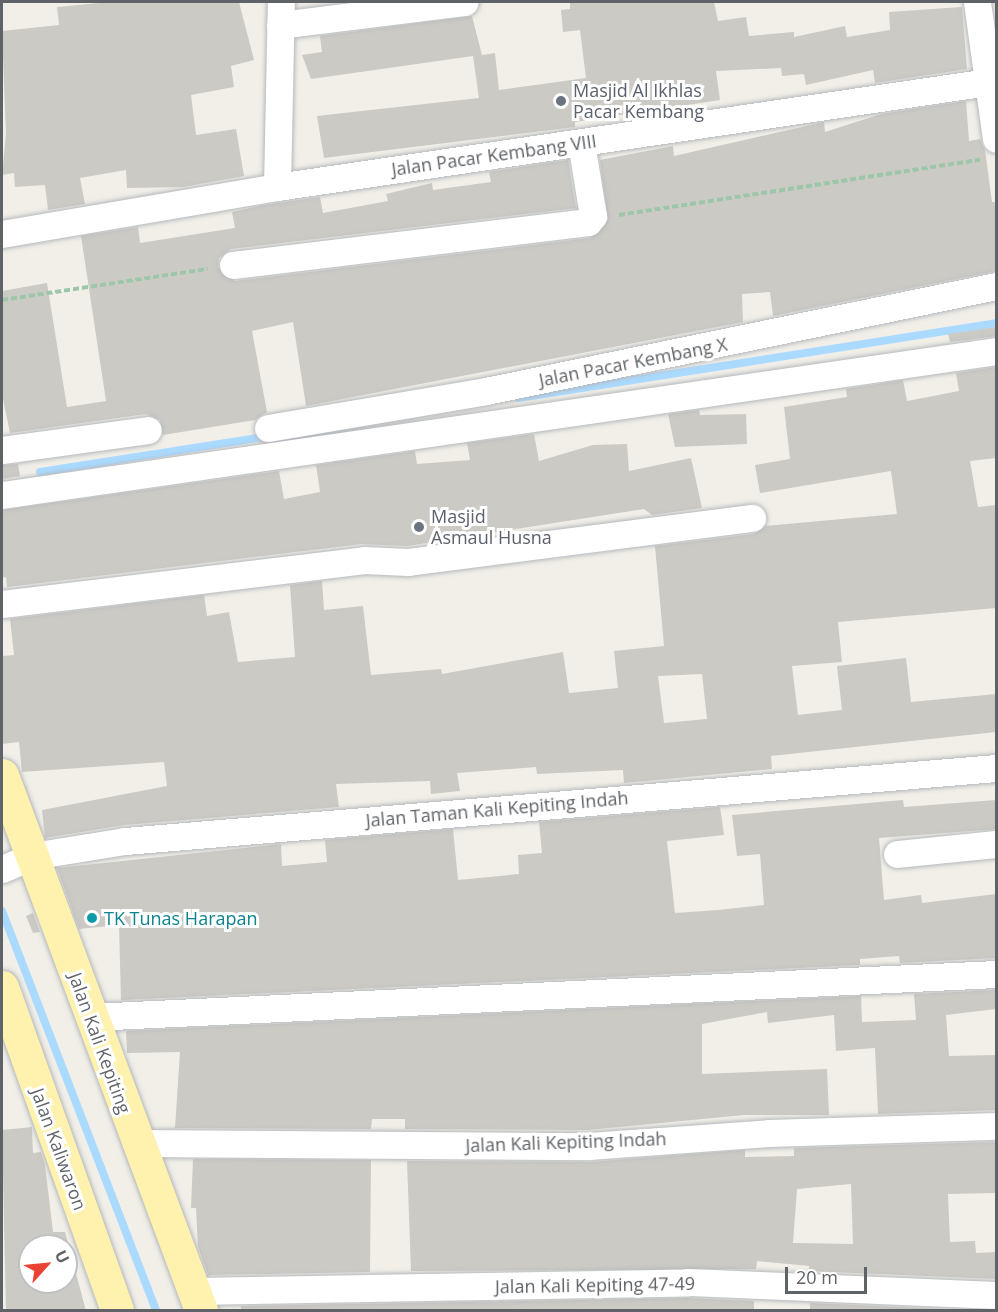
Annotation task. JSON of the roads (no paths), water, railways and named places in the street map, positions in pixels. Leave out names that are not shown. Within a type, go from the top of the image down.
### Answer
[{"type":"main road","name":"Jalan Kali Kepiting","points":[[2,775],[20,861],[91,1017],[136,1143],[198,1301]]},
{"type":"main road","name":"Jalan Kaliwaron","points":[[2,987],[117,1311]]},
{"type":"street","points":[[278,187],[281,13],[465,2]]},
{"type":"street","points":[[977,2],[994,148]]},
{"type":"street","name":"Jalan Pacar Kembang VIII","points":[[2,234],[278,187],[988,82]]},
{"type":"street","points":[[232,265],[592,219],[581,143]]},
{"type":"street","name":"Jalan Pacar Kembang X","points":[[268,428],[498,389],[996,286]]},
{"type":"street","points":[[2,495],[72,487],[996,351]]},
{"type":"street","points":[[2,450],[148,430]]},
{"type":"street","points":[[2,604],[364,560],[408,562],[752,518]]},
{"type":"street","name":"Jalan Taman Kali Kepiting Indah","points":[[20,861],[125,840],[996,768]]},
{"type":"street","points":[[897,854],[996,844]]},
{"type":"street","points":[[91,1017],[996,974]]},
{"type":"street","name":"Jalan Kali Kepiting Indah","points":[[136,1143],[589,1146],[769,1132],[996,1126]]},
{"type":"street","name":"Jalan Kali Kepiting 47-49","points":[[198,1301],[687,1282],[996,1295]]},
{"type":"waterway","points":[[518,398],[996,323]]},
{"type":"waterway","points":[[40,472],[271,436]]},
{"type":"waterway","points":[[2,911],[156,1310]]},
{"type":"place","name":"Masjid Al Ikhlas Pacar Kembang","points":[[561,101]]},
{"type":"place","name":"Masjid Asmaul Husna","points":[[419,527]]},
{"type":"place","name":"TK Tunas Harapan","points":[[92,918]]}]
